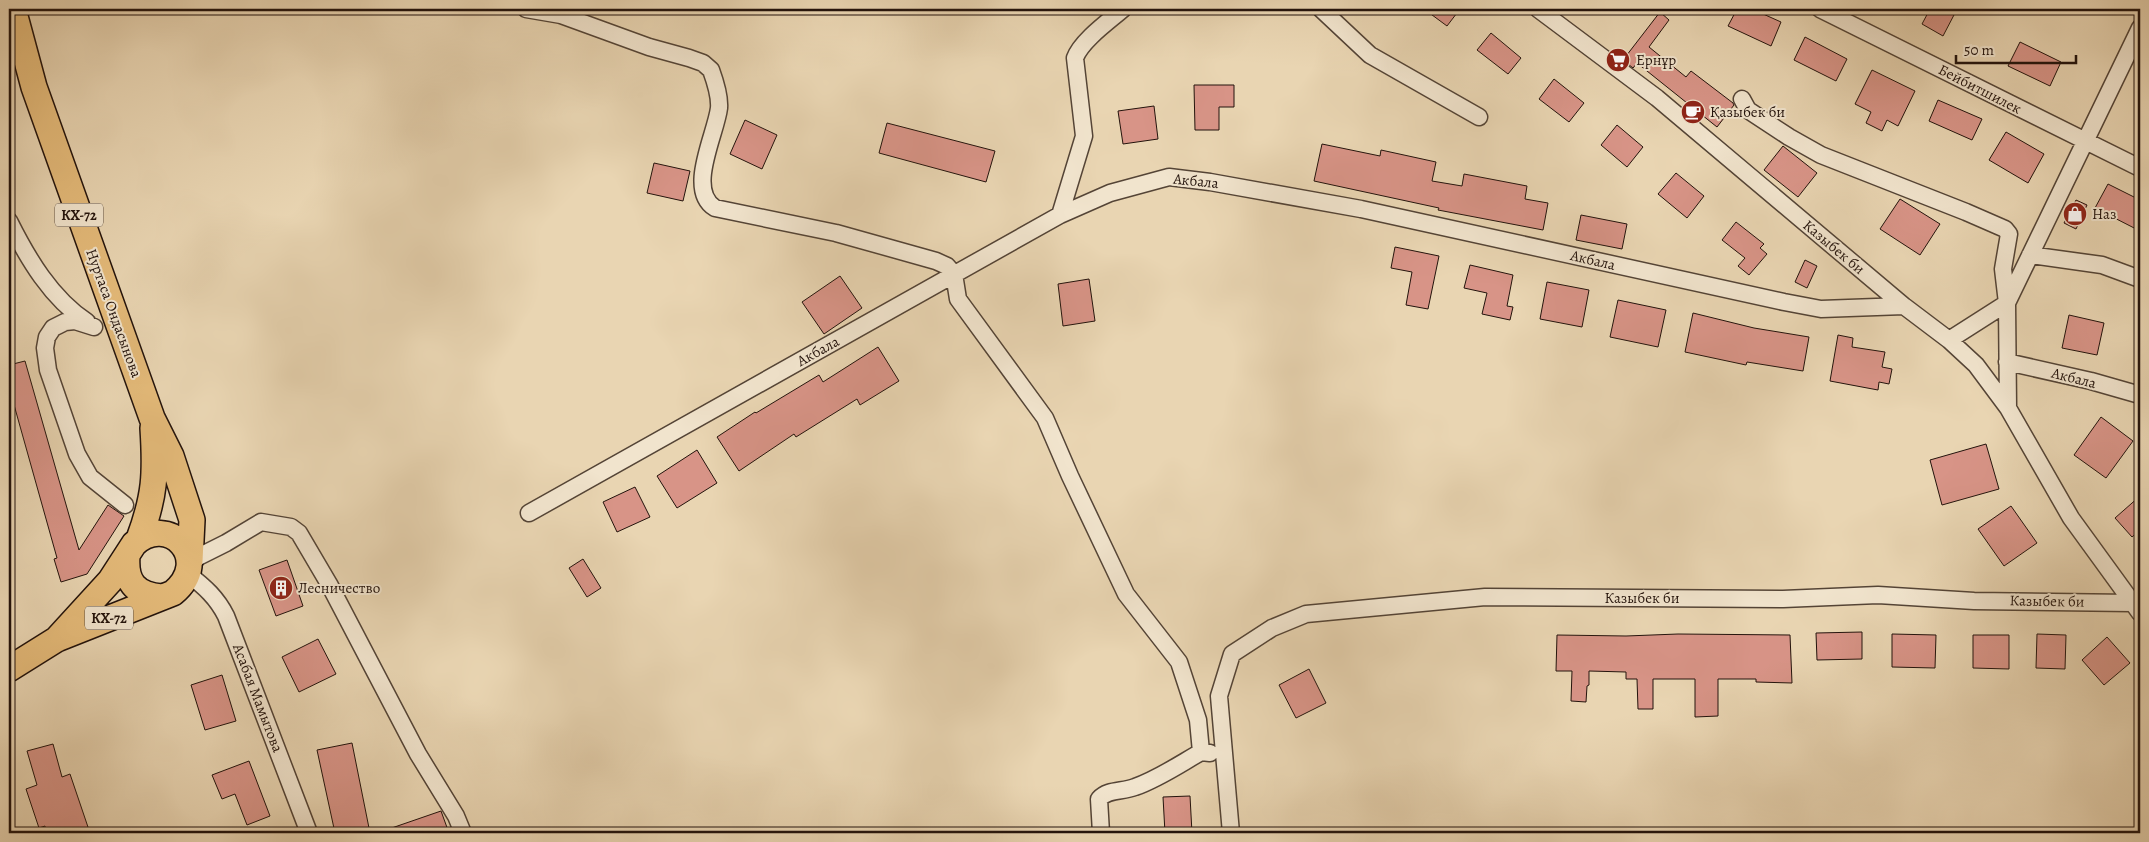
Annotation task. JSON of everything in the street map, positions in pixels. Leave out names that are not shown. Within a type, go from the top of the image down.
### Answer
[{"type":"main road","name":"Нуртаса Ондасынова","points":[[13,9],[34,87],[106,325],[171,456],[192,520],[189,568]]},
{"type":"main road","name":"Нуртаса Ондасынова","points":[[133,548],[150,508],[156,469],[152,418]]},
{"type":"main road","points":[[133,548],[157,533],[175,538],[187,552],[189,568]]},
{"type":"main road","name":"КХ-72","points":[[133,548],[126,569],[130,580],[138,590],[149,595],[161,597]]},
{"type":"main road","name":"КХ-72","points":[[57,639],[92,603],[133,548]]},
{"type":"main road","name":"КХ-72","points":[[9,669],[57,639],[173,593],[182,585],[189,568]]},
{"type":"street","points":[[526,9],[561,15],[648,47],[690,58],[712,70],[719,107],[706,156],[703,186],[705,199],[715,208],[836,233],[936,261],[946,266],[954,274],[958,299],[1045,418],[1070,476],[1126,594],[1179,662],[1198,720],[1201,752]]},
{"type":"street","points":[[1060,215],[1084,136],[1075,58],[1078,51],[1123,9]]},
{"type":"street","points":[[1321,9],[1370,54],[1479,117]]},
{"type":"street","name":"Казыбек би","points":[[1538,9],[1657,98],[1904,306],[1949,340],[1976,366],[2008,408],[2071,518],[2136,608]]},
{"type":"street","name":"Бейбитшилек","points":[[1820,9],[2140,168]]},
{"type":"street","points":[[1949,340],[2007,303],[2140,28]]},
{"type":"street","points":[[1742,99],[1748,110],[1788,137],[1821,155],[1966,212],[2004,229],[2009,234],[2003,269],[2007,303],[2008,408]]},
{"type":"street","name":"Акбала","points":[[529,513],[1060,215],[1110,193],[1169,178],[1210,182],[1370,211],[1822,309],[1904,306]]},
{"type":"street","points":[[9,221],[38,272],[71,312],[106,325]]},
{"type":"street","points":[[2030,255],[2102,265],[2140,278]]},
{"type":"street","points":[[106,325],[70,322],[58,324],[47,337],[45,348],[48,370],[77,454],[90,477],[124,505]]},
{"type":"street","name":"Акбала","points":[[2007,362],[2091,381],[2140,395]]},
{"type":"street","points":[[189,568],[251,526],[261,522],[291,527],[300,533],[329,584],[418,754],[456,816],[464,833]]},
{"type":"street","name":"Асабая Мамытова","points":[[189,568],[220,603],[226,616],[309,833]]},
{"type":"street","name":"Казыбек би","points":[[1231,833],[1219,696],[1232,654],[1272,628],[1306,614],[1485,597],[1784,599],[1878,595],[2136,608]]},
{"type":"street","points":[[1101,833],[1099,799],[1103,795],[1110,792],[1123,792],[1141,785],[1201,752],[1224,754]]},
{"type":"building","points":[[1424,9],[1460,9],[1447,26]]},
{"type":"building","points":[[1737,9],[1752,9],[1781,22],[1771,46],[1728,26]]},
{"type":"building","points":[[1930,9],[1948,9],[1955,13],[1943,36],[1922,24]]},
{"type":"building","points":[[1660,12],[1669,20],[1649,47],[1686,77],[1691,71],[1733,103],[1734,105],[1717,127],[1637,63],[1633,68],[1623,60]]},
{"type":"building","points":[[1491,33],[1521,58],[1508,74],[1477,50]]},
{"type":"building","points":[[1805,37],[1847,59],[1836,81],[1794,60]]},
{"type":"building","points":[[2020,42],[2061,62],[2050,86],[2008,66]]},
{"type":"building","points":[[1872,70],[1915,91],[1898,126],[1887,120],[1882,131],[1866,123],[1871,112],[1855,104]]},
{"type":"building","points":[[1554,79],[1584,103],[1569,122],[1539,99]]},
{"type":"building","points":[[1194,85],[1234,85],[1234,107],[1219,107],[1219,130],[1195,130]]},
{"type":"building","points":[[1938,100],[1982,119],[1972,140],[1929,121]]},
{"type":"building","points":[[1154,106],[1158,139],[1123,144],[1118,111]]},
{"type":"building","points":[[745,120],[777,135],[762,169],[730,154]]},
{"type":"building","points":[[887,123],[995,151],[986,182],[879,153]]},
{"type":"building","points":[[1617,125],[1643,147],[1627,167],[1601,145]]},
{"type":"building","points":[[2006,132],[2044,154],[2028,183],[1989,160]]},
{"type":"building","points":[[1322,144],[1380,156],[1381,150],[1436,162],[1432,181],[1462,186],[1464,174],[1527,186],[1525,199],[1548,203],[1543,230],[1438,210],[1439,208],[1314,181]]},
{"type":"building","points":[[1783,146],[1817,173],[1798,197],[1764,170]]},
{"type":"building","points":[[654,163],[690,171],[683,201],[647,193]]},
{"type":"building","points":[[1676,173],[1704,196],[1687,218],[1658,194]]},
{"type":"building","points":[[2108,184],[2140,200],[2140,231],[2095,208]]},
{"type":"building","points":[[1900,199],[1940,224],[1920,255],[1880,229]]},
{"type":"building","name":"Наз","points":[[2076,200],[2087,205],[2076,229],[2064,223]]},
{"type":"building","points":[[1581,215],[1627,224],[1622,249],[1576,240]]},
{"type":"building","points":[[1736,222],[1764,244],[1760,248],[1767,254],[1749,275],[1738,266],[1745,258],[1722,240]]},
{"type":"building","points":[[1395,247],[1439,256],[1428,309],[1406,305],[1412,272],[1391,268]]},
{"type":"building","points":[[1805,260],[1817,266],[1807,288],[1795,282]]},
{"type":"building","points":[[1470,265],[1513,275],[1507,306],[1513,307],[1510,320],[1482,314],[1487,293],[1464,288]]},
{"type":"building","points":[[840,276],[862,308],[824,334],[802,302]]},
{"type":"building","points":[[1089,279],[1095,321],[1063,326],[1058,284]]},
{"type":"building","points":[[1547,282],[1589,290],[1582,327],[1540,319]]},
{"type":"building","points":[[1618,300],[1666,310],[1658,347],[1610,337]]},
{"type":"building","points":[[1693,313],[1754,328],[1809,337],[1803,371],[1747,362],[1746,365],[1685,352]]},
{"type":"building","points":[[2069,315],[2104,323],[2097,355],[2062,348]]},
{"type":"building","points":[[1838,335],[1853,338],[1852,347],[1885,352],[1882,367],[1892,369],[1889,384],[1879,382],[1878,390],[1830,381]]},
{"type":"building","points":[[878,347],[899,381],[860,405],[857,399],[796,437],[794,434],[739,471],[717,437],[755,412],[819,375],[823,382]]},
{"type":"building","points":[[25,361],[79,550],[108,505],[124,516],[87,574],[61,582],[54,559],[57,558],[9,387],[9,365]]},
{"type":"building","points":[[2101,417],[2133,441],[2106,478],[2074,455]]},
{"type":"building","points":[[1986,444],[1999,489],[1942,505],[1930,460]]},
{"type":"building","points":[[697,450],[717,483],[677,508],[657,476]]},
{"type":"building","points":[[635,487],[650,517],[617,532],[603,502]]},
{"type":"building","points":[[2140,496],[2140,530],[2132,537],[2115,518]]},
{"type":"building","points":[[2011,506],[2037,543],[2004,566],[1978,529]]},
{"type":"building","points":[[583,559],[601,588],[587,597],[569,568]]},
{"type":"building","name":"Лесничество","points":[[287,560],[303,606],[276,616],[259,570]]},
{"type":"building","points":[[1862,632],[1862,659],[1817,660],[1816,633]]},
{"type":"building","points":[[1678,634],[1790,635],[1792,683],[1756,682],[1756,679],[1718,679],[1718,716],[1695,717],[1695,679],[1653,679],[1653,709],[1638,709],[1637,679],[1626,679],[1626,672],[1589,671],[1586,702],[1571,701],[1572,671],[1556,671],[1557,635],[1626,636]]},
{"type":"building","points":[[1892,634],[1936,635],[1935,668],[1892,667]]},
{"type":"building","points":[[2037,634],[2066,635],[2065,669],[2036,668]]},
{"type":"building","points":[[1973,635],[2009,635],[2009,669],[1973,668]]},
{"type":"building","points":[[2107,637],[2130,663],[2104,685],[2082,660]]},
{"type":"building","points":[[318,639],[336,674],[299,692],[282,657]]},
{"type":"building","points":[[1309,669],[1326,703],[1296,718],[1279,685]]},
{"type":"building","points":[[222,675],[236,721],[205,730],[191,685]]},
{"type":"building","points":[[352,743],[370,833],[335,833],[317,750]]},
{"type":"building","points":[[53,744],[62,777],[70,774],[90,833],[46,833],[45,826],[39,828],[26,789],[37,785],[27,751]]},
{"type":"building","points":[[249,761],[270,816],[247,825],[235,794],[222,799],[212,775]]},
{"type":"building","points":[[1190,796],[1192,833],[1165,833],[1163,797]]},
{"type":"building","points":[[441,811],[449,833],[383,833],[383,831]]},
{"type":"place","name":"Ернұр","points":[[1618,60]]},
{"type":"place","name":"Қазыбек би","points":[[1693,112]]},
{"type":"place","name":"Наз","points":[[2075,214]]},
{"type":"place","name":"Лесничество","points":[[281,588]]}]
